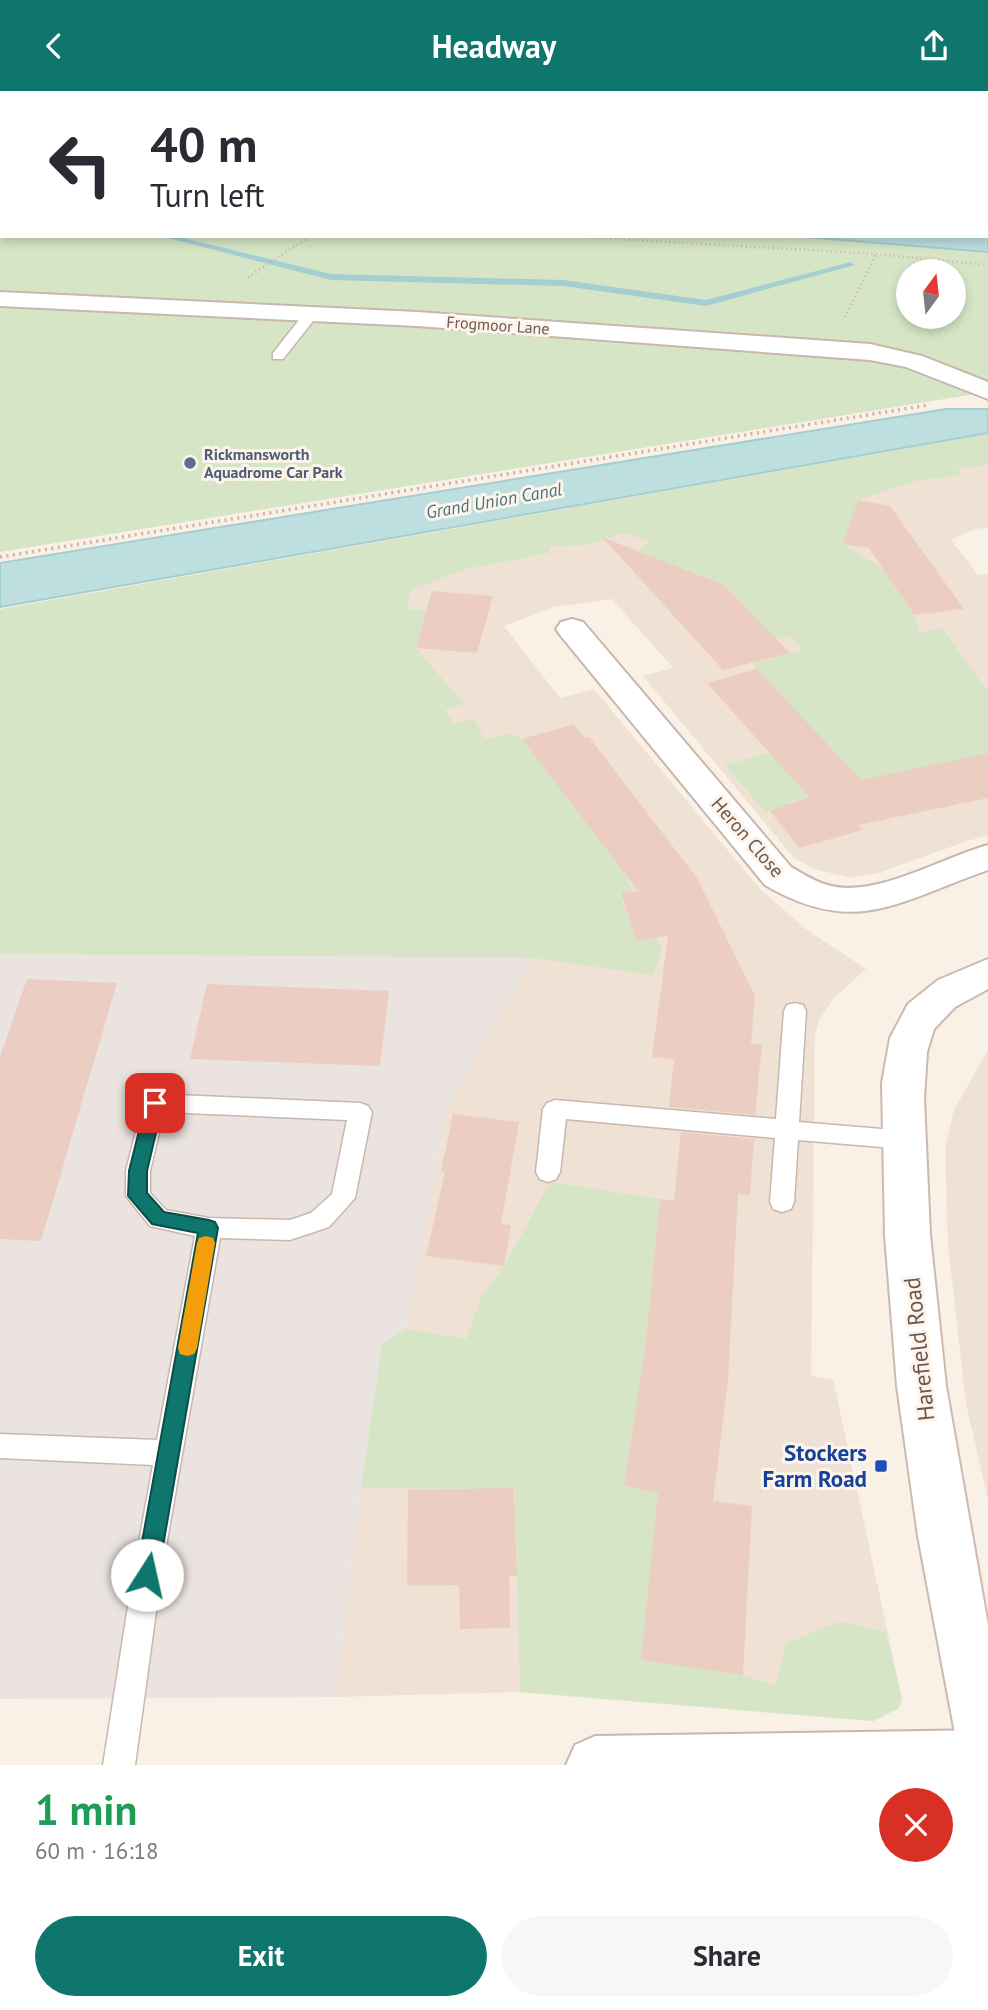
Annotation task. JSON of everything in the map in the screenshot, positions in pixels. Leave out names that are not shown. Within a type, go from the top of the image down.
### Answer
[{"type":"street","name":"Frogmoor Lane","points":[[0,299],[312,313],[870,352],[913,361],[988,391]]},
{"type":"street","name":"Heron Close","points":[[572,629],[778,876],[803,890],[836,900],[873,899],[988,857]]},
{"type":"street","name":"Harefield Road","points":[[988,973],[946,992],[921,1015],[909,1038],[904,1078],[915,1326],[935,1489],[988,1760]]},
{"type":"street","points":[[595,1765],[988,1760]]},
{"type":"lane","points":[[278,356],[312,313]]},
{"type":"lane","points":[[782,1202],[795,1011]]},
{"type":"lane","points":[[155,1103],[360,1112],[343,1198],[320,1220],[290,1230],[209,1228],[159,1219],[138,1196],[138,1171],[155,1103]]},
{"type":"lane","points":[[548,1172],[555,1109],[905,1140]]},
{"type":"lane","points":[[119,1765],[147,1575],[209,1228]]},
{"type":"lane","points":[[0,1446],[169,1453]]},
{"type":"path","points":[[262,268],[308,238]]},
{"type":"path","points":[[600,238],[876,254],[988,265]]},
{"type":"path","points":[[829,349],[876,254]]},
{"type":"path","points":[[0,557],[928,405]]},
{"type":"shaded area","points":[[988,434],[988,527],[972,530],[951,540],[978,575],[988,574],[988,836],[878,873],[850,878],[815,869],[794,858],[643,676],[673,668],[612,599],[554,607],[504,626],[560,698],[594,689],[759,888],[807,930],[866,969],[834,998],[820,1018],[815,1035],[811,1376],[833,1379],[902,1699],[899,1708],[873,1721],[520,1692],[336,1697],[361,1488],[382,1344],[406,1329],[449,1104],[532,958],[177,578]]},
{"type":"shaded area","points":[[0,954],[532,958],[449,1104],[406,1329],[382,1344],[361,1488],[336,1697],[0,1699]]},
{"type":"shaded area","points":[[988,1050],[988,1499],[966,1404],[948,1244],[945,1148],[954,1110]]},
{"type":"green space","points":[[0,238],[988,238],[988,392],[0,552]]},
{"type":"green space","points":[[988,434],[988,465],[957,469],[961,475],[915,481],[858,500],[843,544],[883,569],[914,615],[920,633],[942,628],[985,688],[988,688],[988,754],[899,772],[788,802],[790,806],[765,812],[725,765],[799,745],[753,663],[803,650],[790,636],[761,643],[764,627],[750,613],[706,582],[639,551],[649,542],[625,533],[587,545],[549,546],[549,553],[466,569],[411,590],[406,609],[426,611],[416,648],[464,704],[445,710],[455,724],[474,719],[484,739],[510,733],[523,739],[628,879],[633,892],[620,894],[636,941],[657,938],[662,950],[653,975],[532,958],[0,954],[0,609]]},
{"type":"green space","points":[[550,1182],[660,1199],[644,1358],[624,1486],[658,1493],[743,1675],[776,1686],[785,1644],[835,1623],[847,1623],[886,1633],[902,1699],[899,1708],[873,1721],[520,1692],[515,1489],[361,1488],[382,1344],[406,1329],[466,1339],[481,1298],[505,1265]]},
{"type":"water","points":[[818,238],[988,238],[988,252]]},
{"type":"water","name":"Grand Union Canal","points":[[946,409],[988,409],[988,433],[0,607],[0,563]]},
{"type":"building","points":[[858,500],[890,506],[964,609],[914,615],[869,548],[843,544]]},
{"type":"building","points":[[602,537],[724,585],[790,653],[723,670]]},
{"type":"building","points":[[432,591],[493,596],[477,653],[416,648]]},
{"type":"building","points":[[757,669],[861,780],[988,753],[988,798],[858,825],[863,830],[799,848],[770,811],[809,797],[707,683]]},
{"type":"building","points":[[574,724],[585,738],[589,737],[697,878],[755,996],[751,1044],[762,1044],[755,1115],[669,1107],[674,1059],[652,1057],[668,936],[636,941],[621,893],[638,891],[522,739]]},
{"type":"building","points":[[27,979],[117,983],[41,1241],[0,1239],[0,1057]]},
{"type":"building","points":[[207,984],[389,991],[380,1066],[190,1059]]},
{"type":"building","points":[[453,1114],[519,1122],[501,1224],[511,1225],[504,1266],[426,1256],[445,1172],[441,1171]]},
{"type":"building","points":[[681,1132],[754,1139],[750,1195],[738,1194],[728,1380],[713,1501],[752,1506],[743,1675],[641,1660],[658,1493],[624,1486],[645,1349],[660,1199],[674,1201]]},
{"type":"building","points":[[514,1488],[517,1576],[509,1576],[510,1628],[460,1629],[459,1585],[407,1586],[408,1490]]},
{"type":"waterway","points":[[172,238],[331,277],[563,283],[706,303],[851,265]]},
{"type":"slow traffic","points":[[187,1348],[206,1243]]},
{"type":"place","name":"Rickmansworth Aquadrome Car Park","points":[[190,463]]},
{"type":"place","name":"Stockers Farm Road","points":[[881,1466]]},
{"type":"route","points":[[147,1575],[209,1228],[159,1219],[138,1196],[138,1171],[155,1103]]}]
